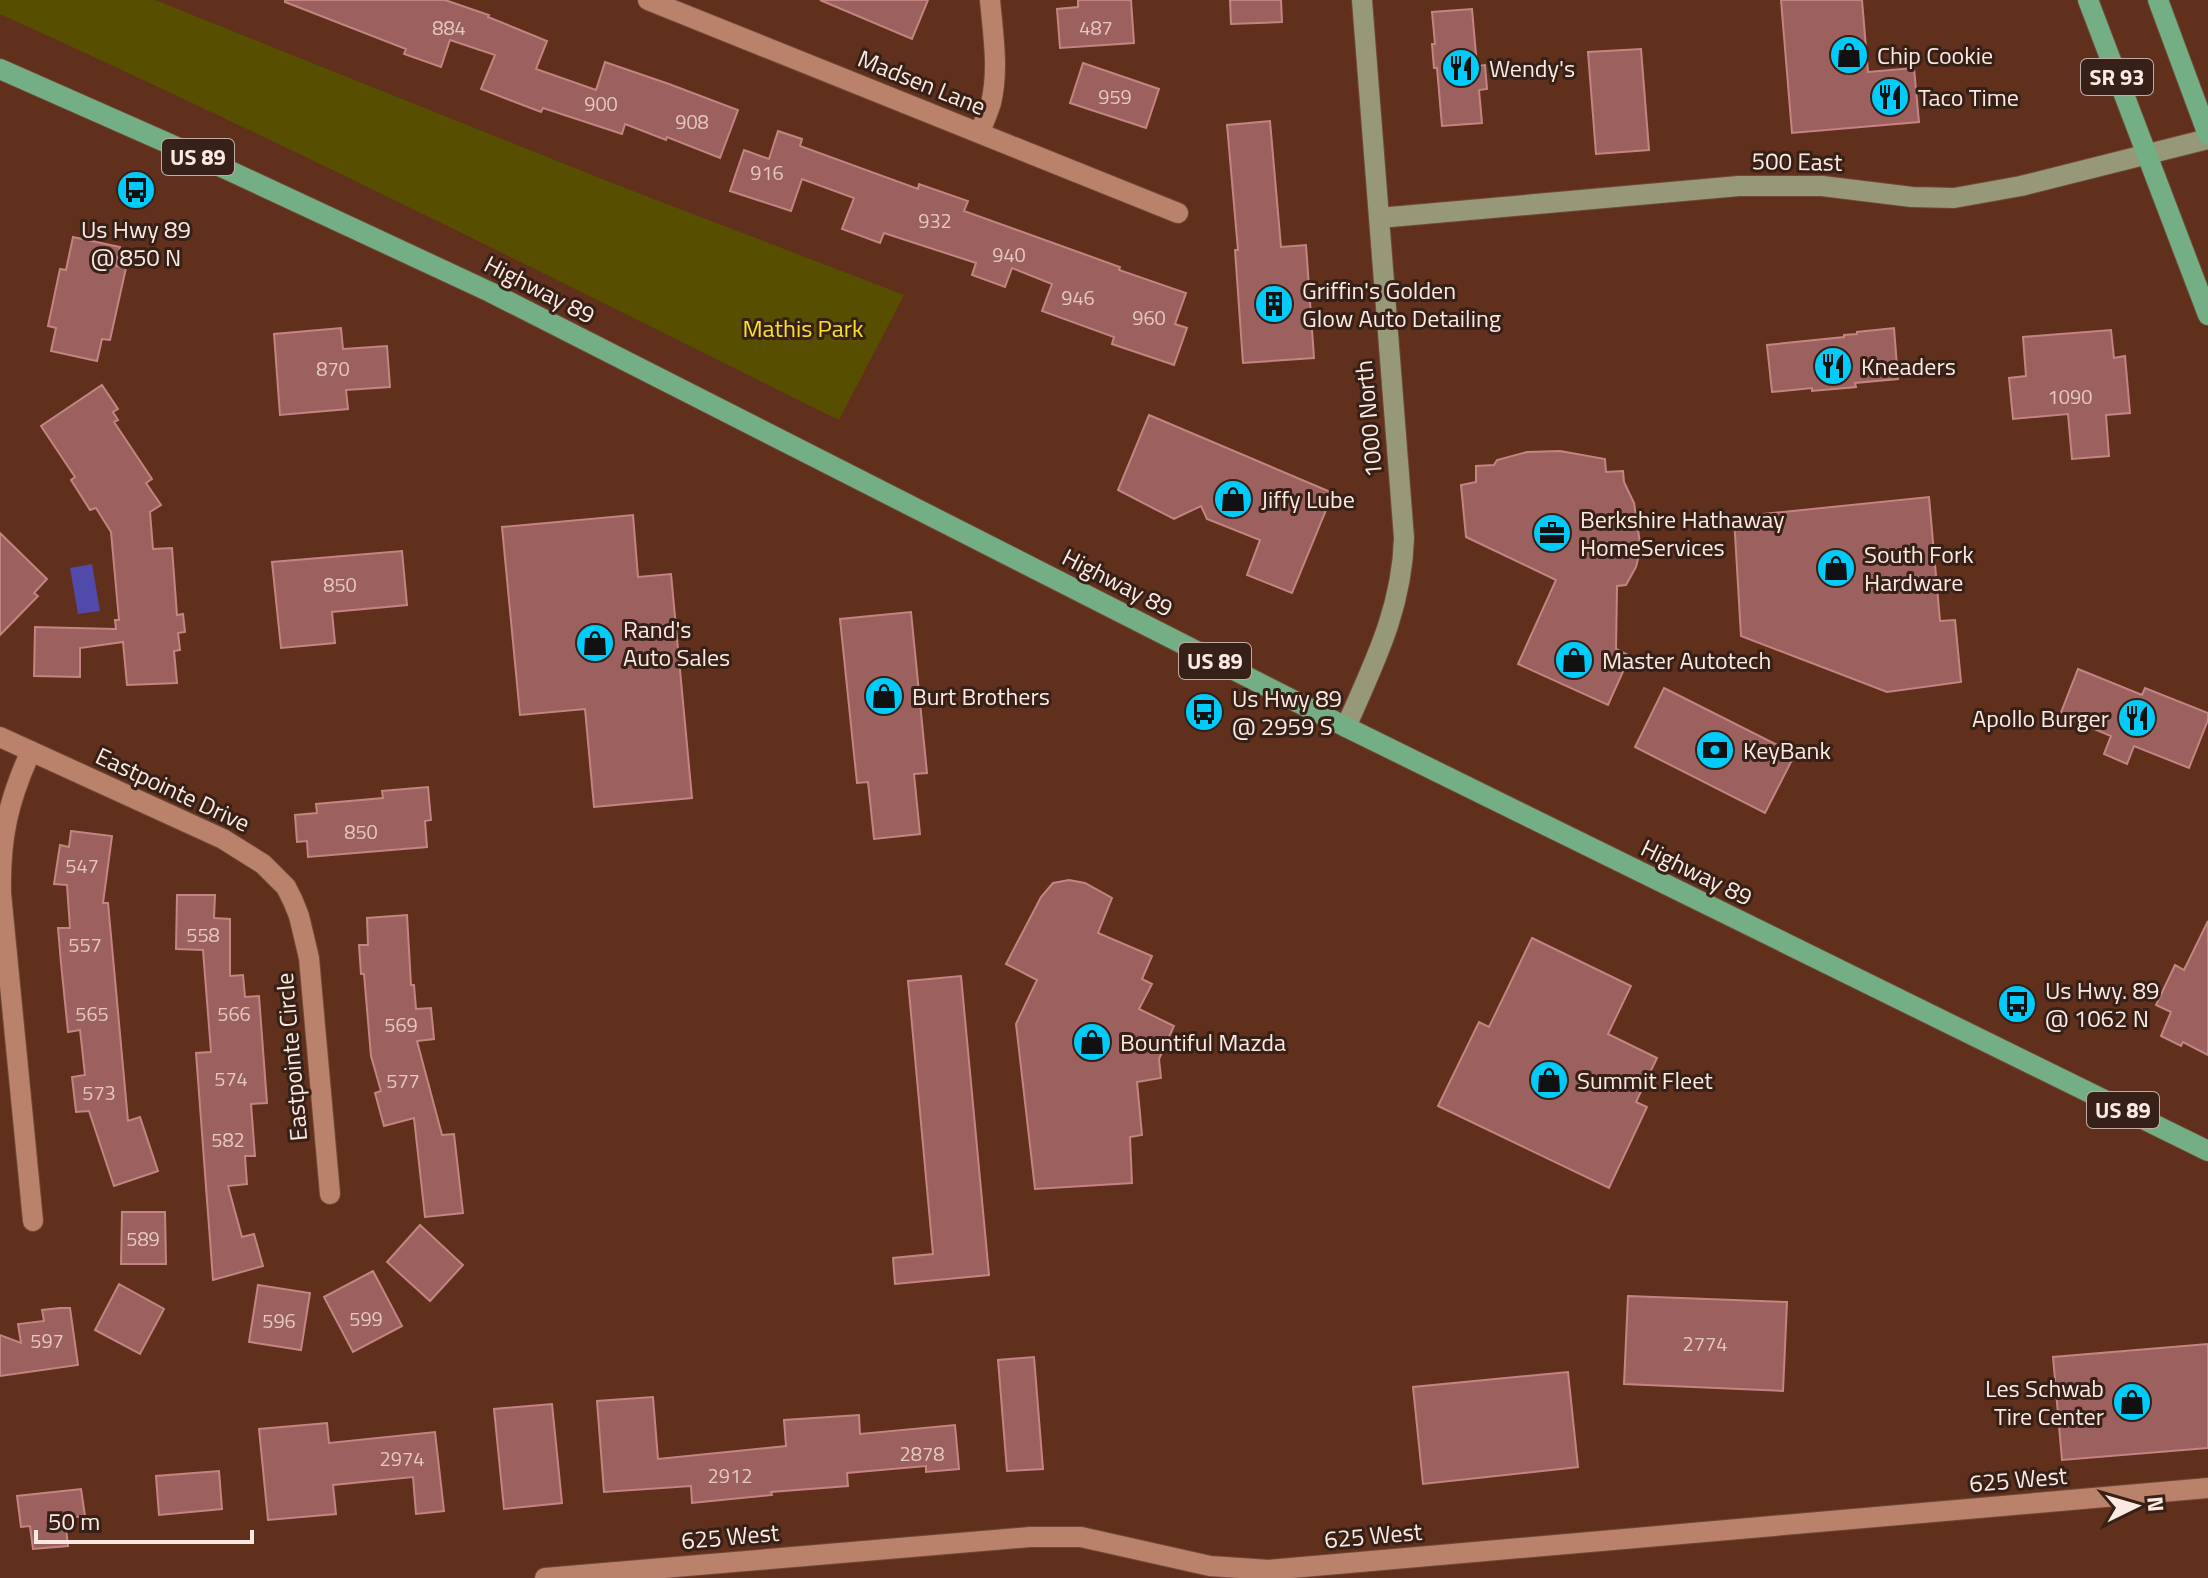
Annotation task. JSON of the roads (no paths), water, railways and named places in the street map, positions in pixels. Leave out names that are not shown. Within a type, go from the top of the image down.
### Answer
[{"type":"main road","name":"SR 93","points":[[2088,0],[2208,315]]},
{"type":"main road","name":"SR 93","points":[[2158,0],[2208,137]]},
{"type":"main road","name":"Highway 89","points":[[0,69],[215,164],[490,292],[1346,727],[2208,1151]]},
{"type":"street","name":"Madsen Lane","points":[[648,0],[1178,213]]},
{"type":"street","points":[[980,133],[994,86],[990,0]]},
{"type":"street","name":"1000 North","points":[[1346,727],[1392,616],[1404,559],[1362,0]]},
{"type":"street","name":"500 East","points":[[1379,218],[1739,186],[1822,186],[1912,197],[1954,198],[2021,186],[2208,137]]},
{"type":"street","name":"Eastpointe Drive","points":[[0,737],[223,839],[250,855],[286,887],[299,916]]},
{"type":"street","points":[[31,751],[8,808],[0,870],[33,1221]]},
{"type":"street","name":"Eastpointe Circle","points":[[299,916],[309,958],[330,1194]]},
{"type":"street","name":"625 West","points":[[554,1578],[1056,1536],[1102,1540],[1210,1566],[1269,1570],[2208,1488]]},
{"type":"place","name":"Chip Cookie","points":[[1849,55]]},
{"type":"place","name":"Wendy's","points":[[1461,68]]},
{"type":"place","name":"Taco Time","points":[[1890,97]]},
{"type":"place","name":"Us Hwy 89 @ 850 N","points":[[136,190]]},
{"type":"place","name":"Griffin's Golden Glow Auto Detailing","points":[[1274,304]]},
{"type":"place","name":"Kneaders","points":[[1833,366]]},
{"type":"place","name":"Jiffy Lube","points":[[1233,499]]},
{"type":"place","name":"Berkshire Hathaway HomeServices","points":[[1552,533]]},
{"type":"place","name":"South Fork Hardware","points":[[1836,568]]},
{"type":"place","name":"Rand's Auto Sales","points":[[595,643]]},
{"type":"place","name":"Master Autotech","points":[[1574,660]]},
{"type":"place","name":"Burt Brothers","points":[[884,696]]},
{"type":"place","name":"Us Hwy 89 @ 2959 S","points":[[1204,712]]},
{"type":"place","name":"Apollo Burger","points":[[2137,718]]},
{"type":"place","name":"KeyBank","points":[[1715,750]]},
{"type":"place","name":"Us Hwy. 89 @ 1062 N","points":[[2017,1004]]},
{"type":"place","name":"Bountiful Mazda","points":[[1092,1042]]},
{"type":"place","name":"Summit Fleet","points":[[1549,1080]]},
{"type":"place","name":"Les Schwab Tire Center","points":[[2132,1402]]},
{"type":"park label","name":"Mathis Park","points":[[803,328]]}]
